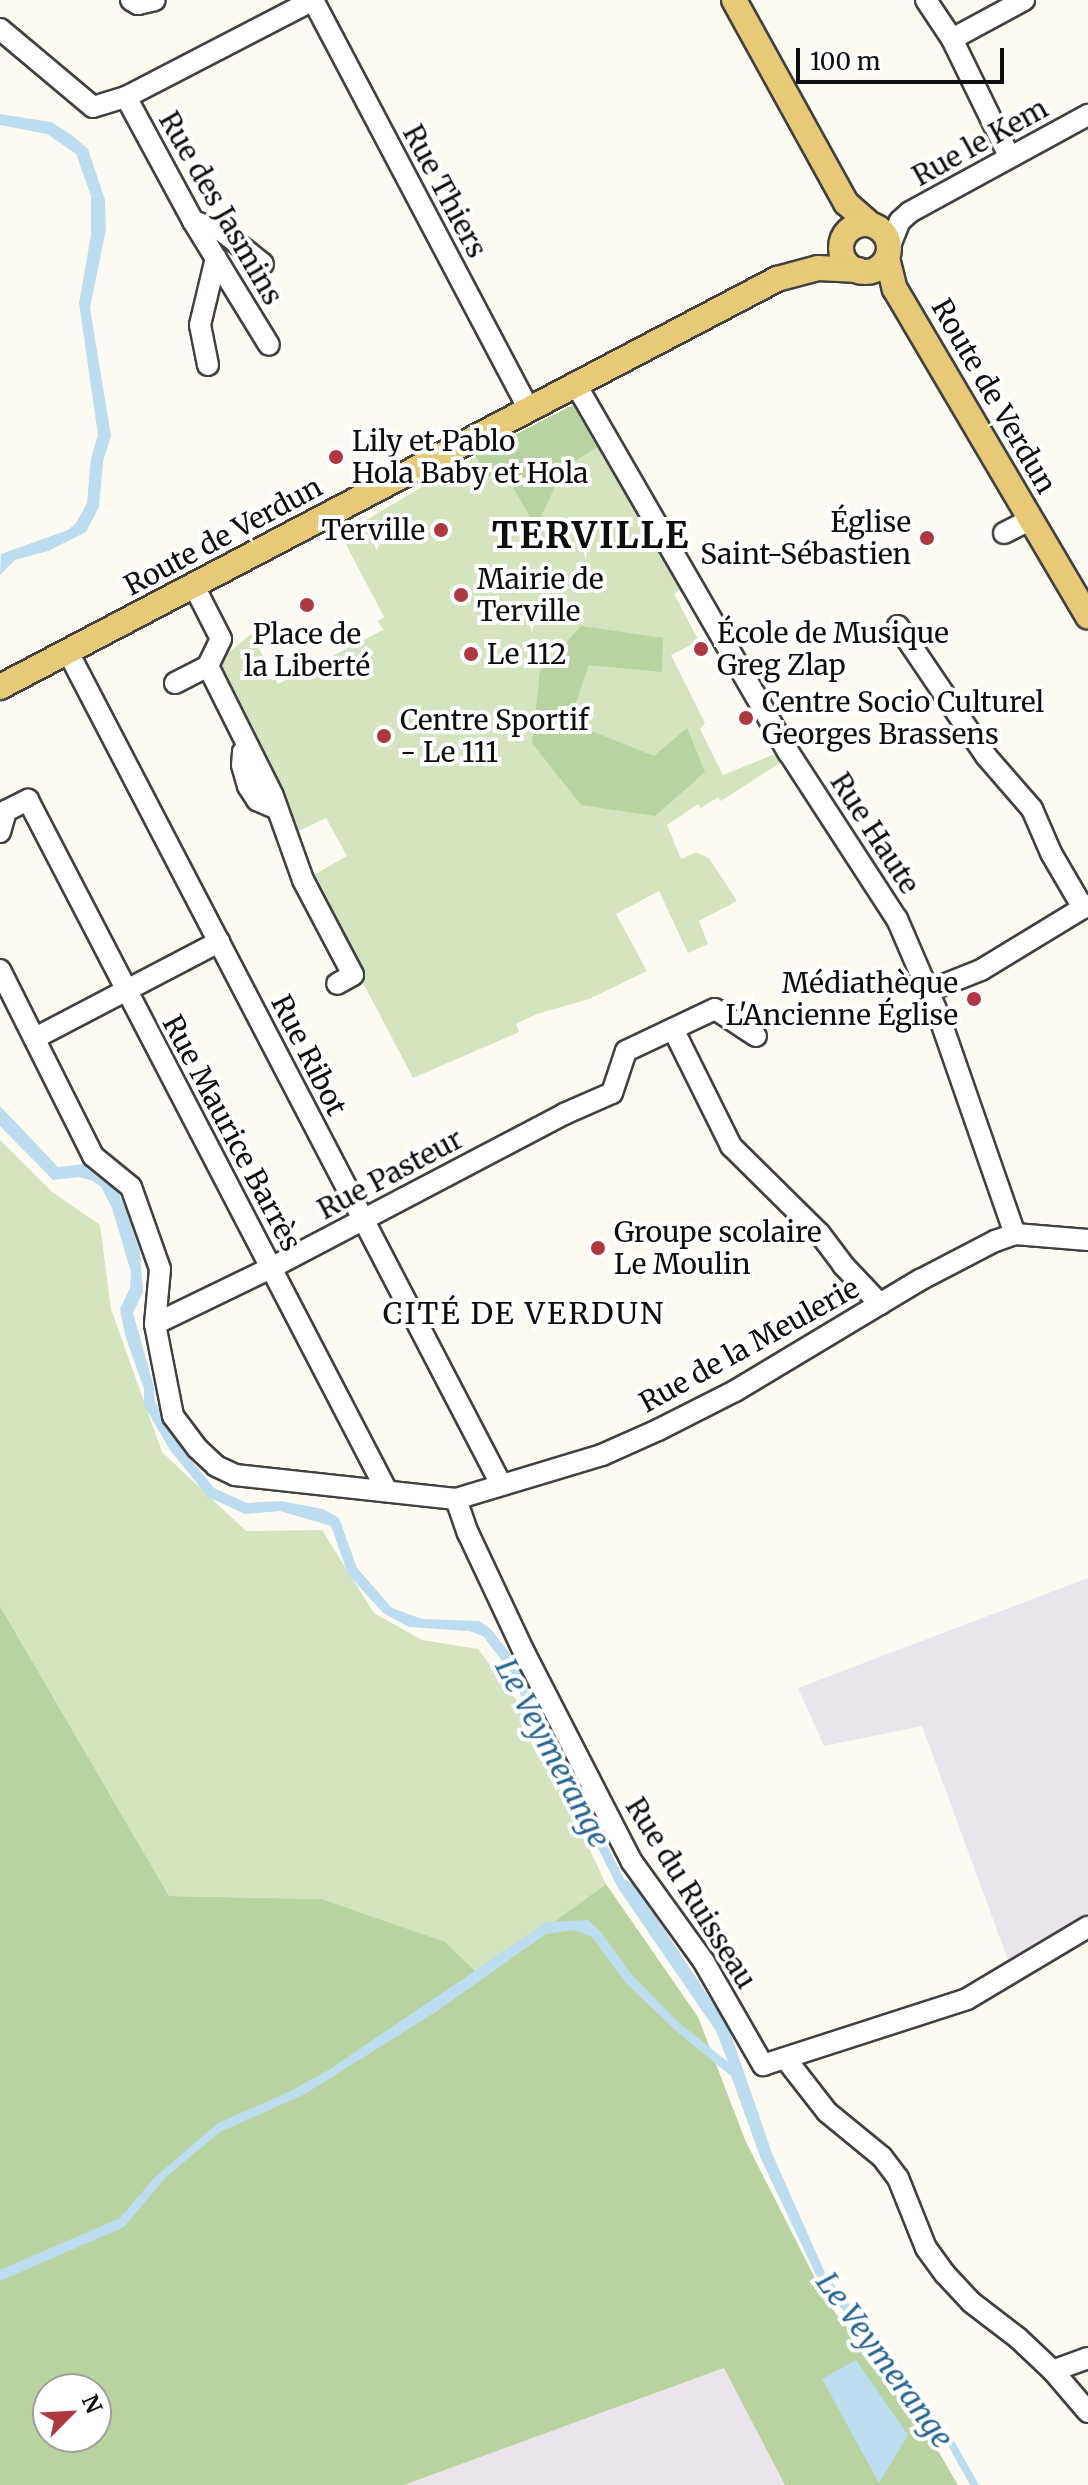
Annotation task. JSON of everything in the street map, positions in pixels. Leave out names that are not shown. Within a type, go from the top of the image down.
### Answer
[{"type":"main road","points":[[734,0],[859,232],[846,261],[862,271],[878,268],[888,253],[886,235],[859,232]]},
{"type":"main road","name":"Route de Verdun","points":[[818,268],[859,232]]},
{"type":"main road","name":"Route de Verdun","points":[[888,253],[895,289],[1088,616]]},
{"type":"main road","name":"Route de Verdun","points":[[5,685],[777,279],[818,268],[862,271],[895,289]]},
{"type":"street","points":[[0,29],[93,107],[126,97],[313,0]]},
{"type":"street","name":"Rue Thiers","points":[[313,0],[528,408]]},
{"type":"street","points":[[926,0],[952,39],[1009,156]]},
{"type":"street","points":[[952,39],[1024,0]]},
{"type":"street","name":"Rue des Jasmins","points":[[126,97],[193,221],[269,345]]},
{"type":"street","name":"Rue le Kem","points":[[859,232],[900,221],[910,212],[1009,156],[1088,115]]},
{"type":"street","points":[[193,221],[223,232],[263,264]]},
{"type":"street","name":"Rue le Kem","points":[[888,253],[900,221]]},
{"type":"street","points":[[208,365],[200,325],[216,258]]},
{"type":"street","name":"Rue Haute","points":[[575,383],[789,753],[897,919],[928,991],[1015,1234]]},
{"type":"street","points":[[1004,533],[1031,519]]},
{"type":"street","points":[[175,683],[208,666],[221,639],[194,586]]},
{"type":"street","points":[[898,626],[986,756],[1032,809],[1051,853],[1086,906],[981,970],[928,991]]},
{"type":"street","name":"Rue Ribot","points":[[68,652],[501,1484]]},
{"type":"street","points":[[208,666],[277,809],[303,880],[353,975],[337,984]]},
{"type":"street","name":"Rue Maurice Barrès","points":[[0,832],[6,811],[28,800],[387,1491]]},
{"type":"street","points":[[35,1038],[219,942]]},
{"type":"street","points":[[0,970],[93,1156],[131,1187],[160,1269],[155,1324],[173,1416],[197,1448],[216,1466],[235,1475],[292,1484],[456,1499]]},
{"type":"street","points":[[756,1036],[715,1009],[673,1029],[731,1146],[820,1234],[843,1265],[880,1304]]},
{"type":"street","name":"Rue Pasteur","points":[[155,1324],[271,1268],[564,1114],[612,1093],[626,1051],[673,1029]]},
{"type":"street","points":[[1015,1234],[1088,1240]]},
{"type":"street","name":"Rue de la Meulerie","points":[[456,1499],[602,1455],[658,1430],[735,1391],[937,1271],[1015,1234]]},
{"type":"street","name":"Rue du Ruisseau","points":[[456,1499],[468,1533],[525,1654],[632,1862],[704,1962],[763,2065],[785,2058]]},
{"type":"street","points":[[1088,1927],[967,1999],[785,2058],[827,2112],[890,2167],[926,2248],[945,2274],[971,2302],[1053,2371],[1088,2412]]},
{"type":"street","points":[[1053,2371],[1088,2358]]},
{"type":"shaded area","points":[[1088,1578],[1088,1917],[1011,1968],[922,1726],[824,1746],[798,1688]]},
{"type":"shaded area","points":[[725,2368],[785,2485],[404,2485]]},
{"type":"green space","points":[[573,405],[682,589],[674,594],[699,641],[671,655],[705,723],[700,729],[723,775],[775,754],[780,763],[721,801],[718,797],[701,808],[698,804],[667,825],[681,859],[696,852],[709,858],[737,901],[699,921],[708,944],[688,953],[659,891],[616,914],[647,971],[589,999],[537,1014],[516,1024],[519,1032],[413,1078],[308,878],[347,856],[326,818],[299,831],[221,684],[222,658],[251,634],[278,684],[383,630],[378,621],[384,617],[341,535],[442,475]]},
{"type":"green space","points":[[573,405],[597,447],[564,468],[536,527],[508,479],[486,475],[475,455]]},
{"type":"green space","points":[[581,626],[663,638],[662,672],[589,665],[569,722],[654,756],[687,728],[705,772],[655,816],[581,805],[532,743],[540,671]]},
{"type":"green space","points":[[0,1140],[51,1191],[100,1225],[111,1309],[162,1452],[246,1531],[322,1530],[374,1613],[422,1640],[478,1649],[524,1710],[606,1884],[480,1977],[321,1899],[169,1896],[0,1606]]},
{"type":"green space","points":[[0,1606],[169,1896],[321,1899],[445,1942],[480,1976],[606,1884],[698,2017],[745,2140],[826,2300],[938,2451],[958,2485],[785,2485],[724,2368],[404,2485],[0,2485]]},
{"type":"water","points":[[0,114],[51,122],[88,149],[105,200],[106,229],[90,308],[111,436],[103,461],[99,507],[86,532],[48,551],[15,560],[0,575],[1,554],[68,530],[76,523],[87,503],[91,458],[98,435],[79,303],[91,235],[91,196],[76,154],[47,134],[0,125]]},
{"type":"water","points":[[0,1106],[58,1167],[83,1164],[110,1177],[124,1204],[140,1252],[143,1292],[133,1313],[154,1387],[155,1402],[178,1444],[214,1488],[247,1503],[281,1501],[323,1509],[339,1518],[357,1568],[392,1608],[422,1619],[479,1621],[490,1628],[514,1659],[624,1879],[635,1885],[728,2026],[772,2153],[825,2273],[953,2439],[979,2485],[970,2485],[949,2447],[817,2277],[761,2159],[731,2076],[676,2031],[626,1983],[592,1937],[574,1930],[546,1934],[437,2011],[305,2094],[220,2132],[165,2178],[124,2227],[0,2281],[0,2270],[120,2218],[155,2177],[218,2123],[291,2091],[330,2069],[547,1922],[588,1920],[601,1932],[632,1975],[678,2022],[728,2062],[716,2031],[618,1888],[506,1666],[483,1636],[469,1631],[409,1627],[383,1613],[348,1574],[331,1526],[280,1511],[245,1514],[208,1497],[170,1450],[144,1405],[144,1389],[125,1335],[120,1309],[130,1288],[131,1272],[112,1208],[101,1187],[93,1181],[79,1177],[53,1180],[0,1126]]},
{"type":"water","points":[[856,2360],[908,2435],[879,2483],[822,2379]]},
{"type":"waterway","name":"Le Veymerange","points":[[159,1413],[184,1452]]},
{"type":"place","name":"Lily et Pablo Hola Baby et Hola","points":[[336,457]]},
{"type":"place","name":"Terville","points":[[441,530]]},
{"type":"place","name":"Église Saint-Sébastien","points":[[927,538]]},
{"type":"place","name":"Mairie de Terville","points":[[461,595]]},
{"type":"place","name":"Place de la Liberté","points":[[307,605]]},
{"type":"place","name":"École de Musique Greg Zlap","points":[[701,649]]},
{"type":"place","name":"Le 112","points":[[471,654]]},
{"type":"place","name":"Centre Socio Culturel Georges Brassens","points":[[746,718]]},
{"type":"place","name":"Centre Sportif - Le 111","points":[[384,736]]},
{"type":"place","name":"Médiathèque L'Ancienne Église","points":[[974,999]]},
{"type":"place","name":"Groupe scolaire Le Moulin","points":[[598,1248]]},
{"type":"district","name":"TERVILLE","points":[[591,536]]},
{"type":"district","name":"CITÉ DE VERDUN","points":[[524,1313]]}]
